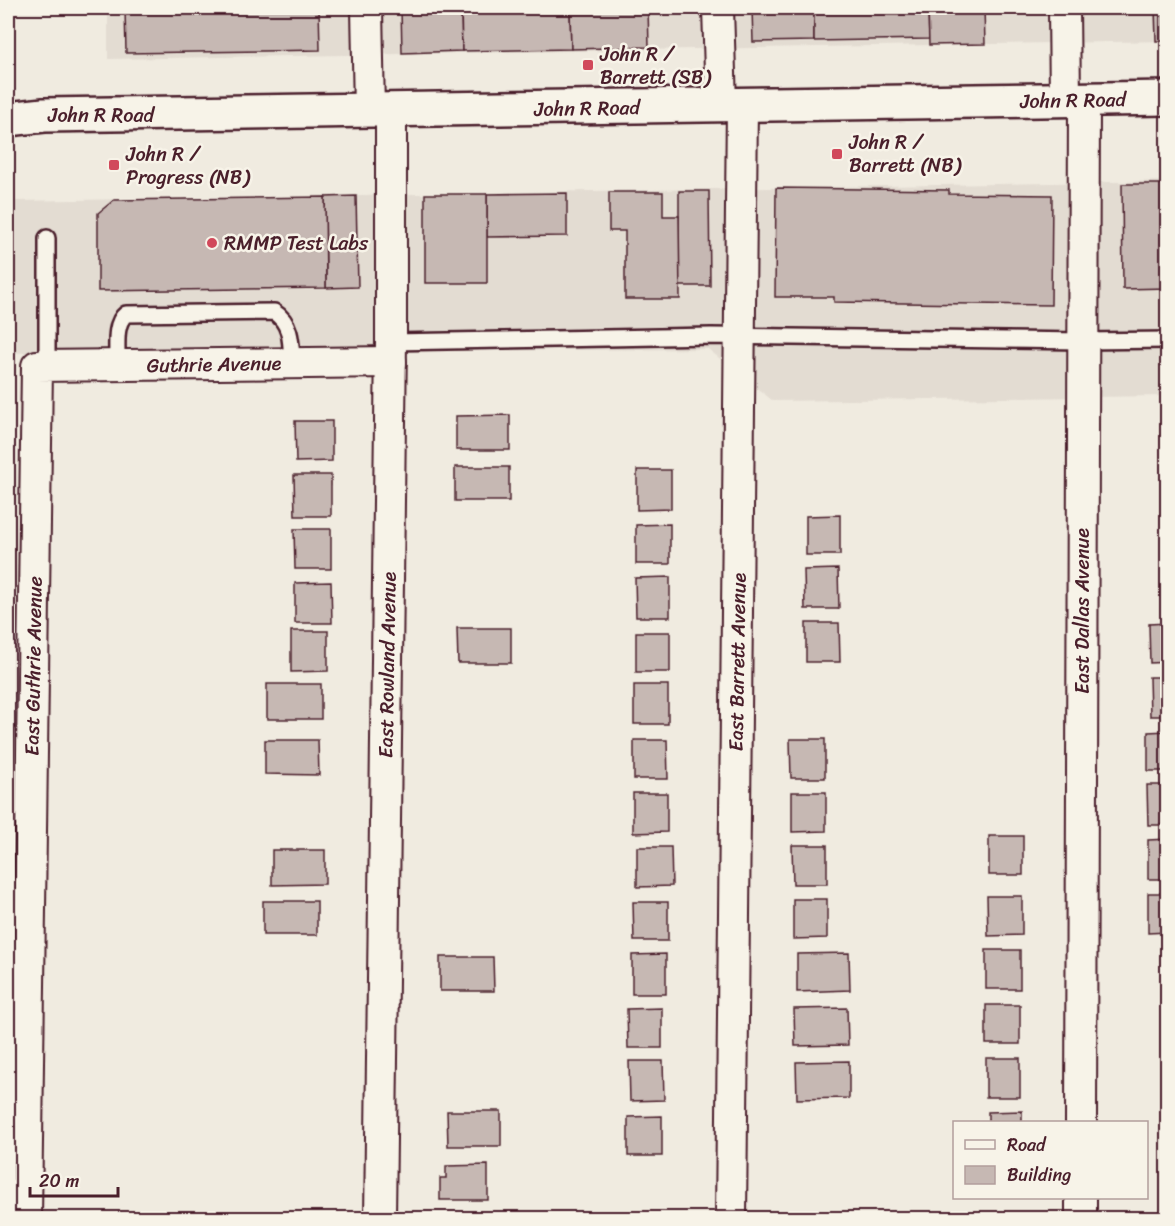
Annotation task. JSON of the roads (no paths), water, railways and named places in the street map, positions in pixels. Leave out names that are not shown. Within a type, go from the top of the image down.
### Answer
[{"type":"main road","name":"John R Road","points":[[8,119],[44,115],[1167,98]]},
{"type":"street","name":"East Rowland Avenue","points":[[367,8],[380,111],[391,352],[380,1218]]},
{"type":"street","name":"East Barrett Avenue","points":[[718,8],[731,105],[741,336],[731,1218]]},
{"type":"street","name":"East Dallas Avenue","points":[[1064,8],[1074,100],[1083,341],[1081,1121]]},
{"type":"street","name":"Guthrie Avenue","points":[[42,366],[292,363],[391,352]]},
{"type":"street","name":"East Guthrie Avenue","points":[[26,1218],[42,366]]},
{"type":"street","points":[[1081,1199],[1081,1218]]},
{"type":"lane","points":[[42,366],[47,238]]},
{"type":"lane","points":[[117,365],[120,319],[126,314],[274,312],[282,316],[290,337],[292,363]]},
{"type":"lane","points":[[391,352],[741,336],[1167,340]]},
{"type":"place","name":"John R / Barrett (SB)","points":[[588,65]]},
{"type":"place","name":"John R / Barrett (NB)","points":[[837,154]]},
{"type":"place","name":"John R / Progress (NB)","points":[[114,165]]},
{"type":"place","name":"RMMP Test Labs","points":[[212,243]]}]
